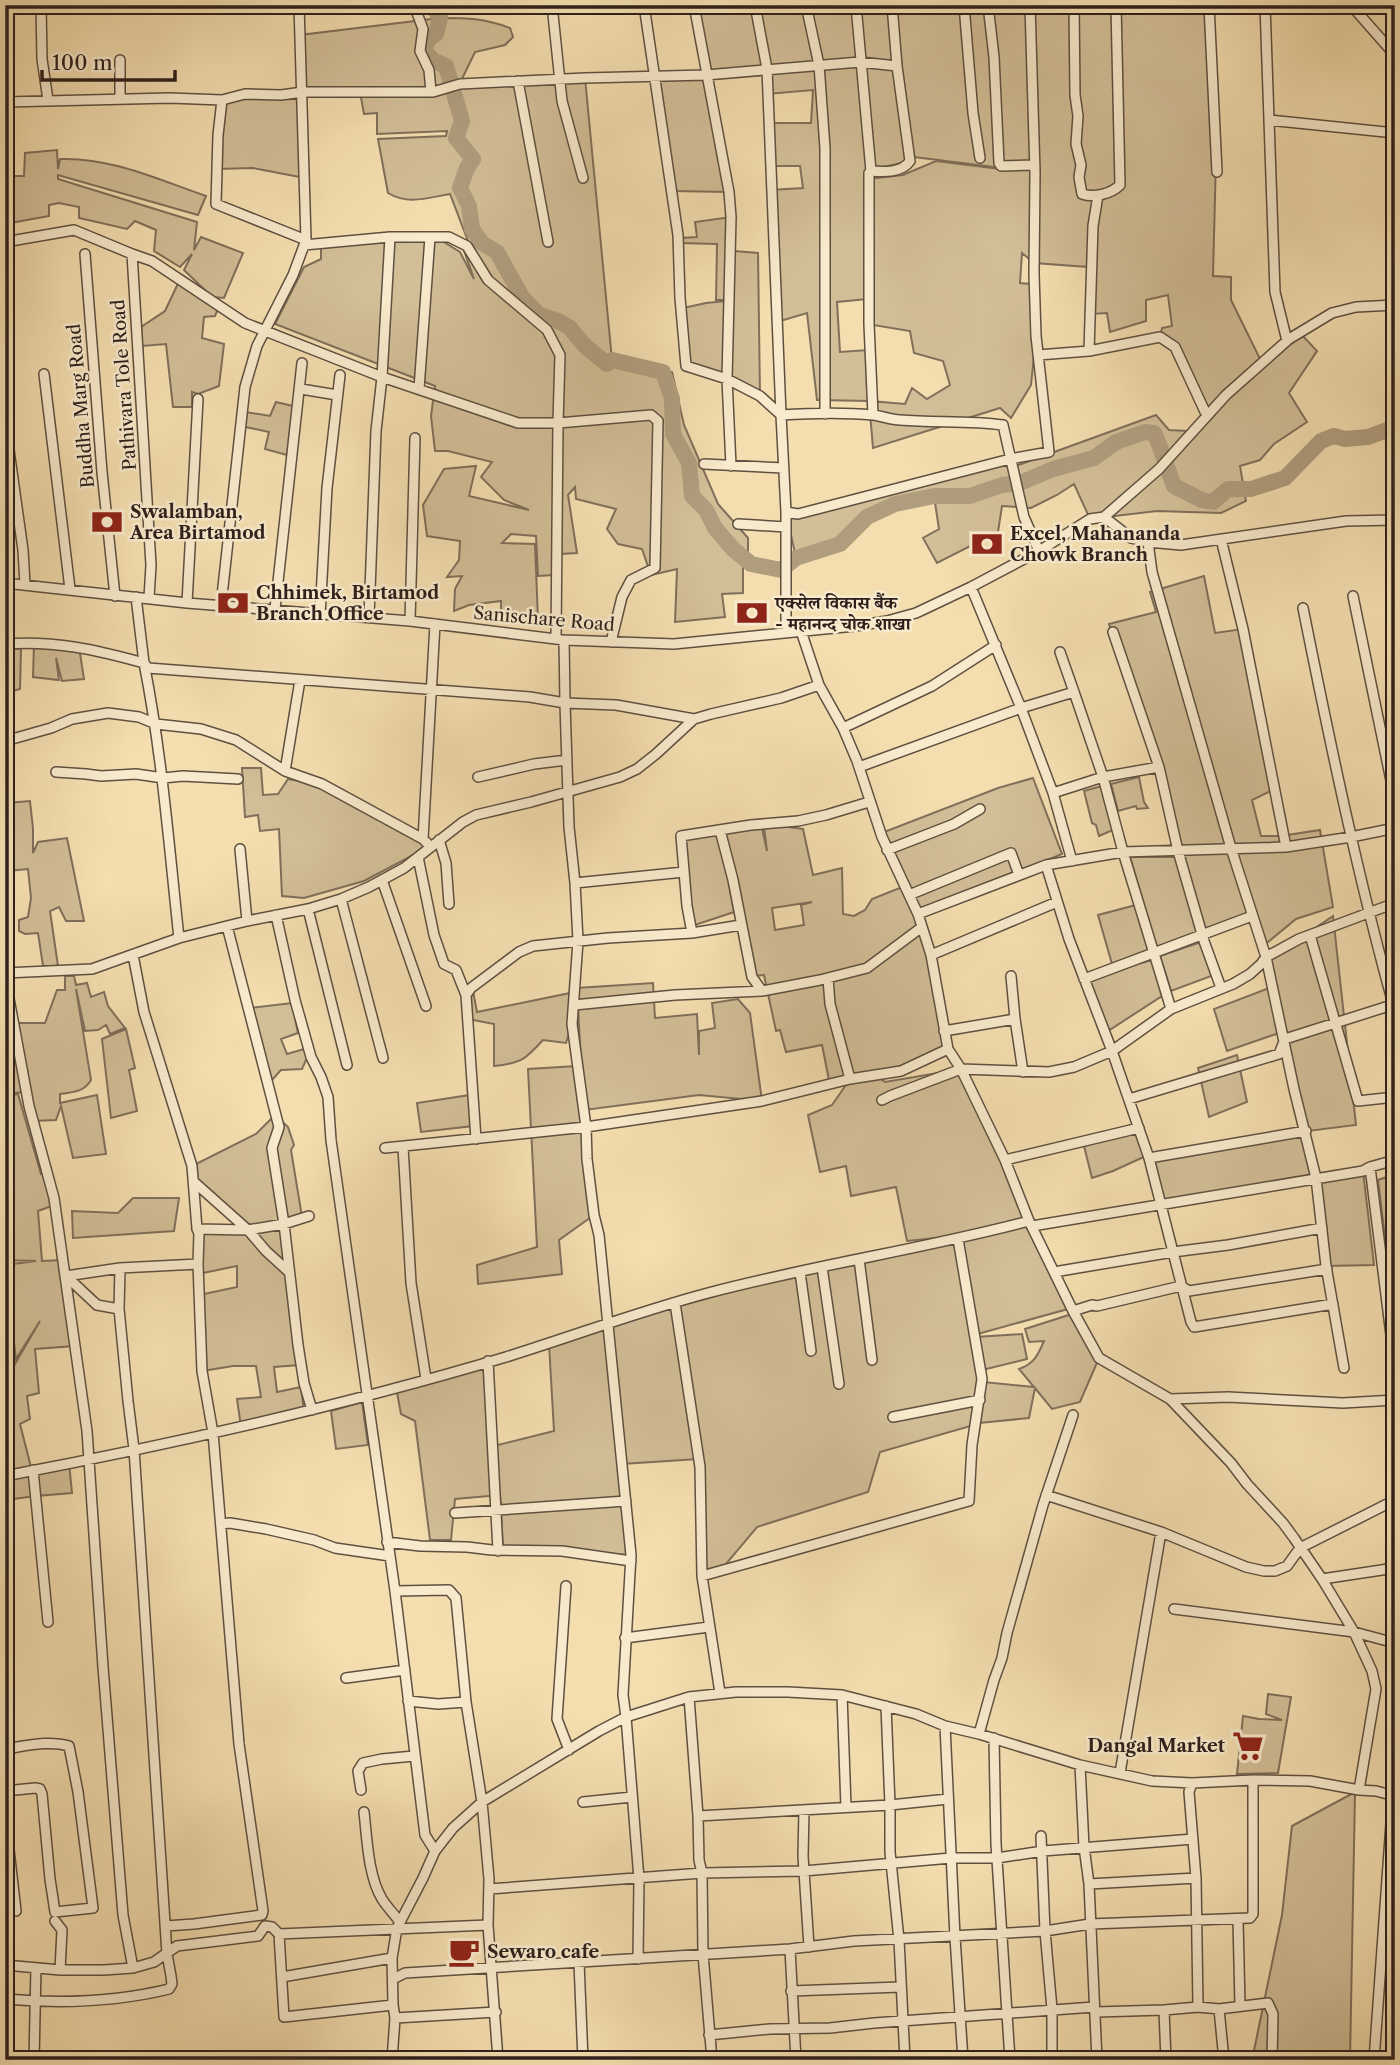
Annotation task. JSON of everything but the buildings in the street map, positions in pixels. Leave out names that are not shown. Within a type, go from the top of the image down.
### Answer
[{"type":"street","points":[[41,5],[42,59],[48,100]]},
{"type":"street","points":[[221,605],[244,395],[257,346],[293,275],[305,242],[299,5]]},
{"type":"street","points":[[345,5],[414,6],[423,29],[420,51],[429,70],[431,92]]},
{"type":"street","points":[[552,5],[554,40],[566,120],[583,178]]},
{"type":"street","points":[[643,5],[678,235],[686,366],[727,379],[760,396],[781,415],[873,415],[898,421],[976,421],[1003,425],[1024,517],[1039,551]]},
{"type":"street","points":[[694,5],[729,192],[731,217],[727,379],[731,466]]},
{"type":"street","points":[[755,5],[767,69],[786,512],[788,632]]},
{"type":"street","points":[[806,5],[819,65],[825,148],[825,414]]},
{"type":"street","points":[[856,5],[871,171],[869,324],[873,415]]},
{"type":"street","points":[[871,171],[897,169],[907,166],[910,161],[892,5]]},
{"type":"street","points":[[964,5],[973,113],[980,158]]},
{"type":"street","points":[[988,5],[994,57],[999,163],[1001,166],[1035,164]]},
{"type":"street","points":[[786,512],[798,514],[1010,459],[1049,452],[1038,355],[1034,274],[1035,164],[1030,5]]},
{"type":"street","points":[[1074,5],[1075,94],[1078,116],[1076,144],[1081,164],[1079,177],[1082,194],[1090,197],[1115,190],[1120,185],[1116,5]]},
{"type":"street","points":[[1209,5],[1217,172]]},
{"type":"street","points":[[1265,5],[1275,292],[1287,341]]},
{"type":"street","points":[[1351,5],[1395,55]]},
{"type":"street","points":[[120,60],[120,99]]},
{"type":"street","points":[[5,102],[222,100],[245,94],[431,92],[460,84],[706,75],[860,62],[897,66]]},
{"type":"street","points":[[517,81],[548,242]]},
{"type":"street","points":[[222,100],[216,204],[305,242],[449,237],[467,246],[488,280],[547,330],[561,355],[558,423],[560,639],[578,941],[572,1024],[586,1127],[594,1215],[599,1235],[631,1561],[623,1695],[639,1879],[638,1959]]},
{"type":"street","points":[[1269,120],[1395,133]]},
{"type":"street","points":[[1089,351],[1093,226],[1098,195]]},
{"type":"street","points":[[5,242],[74,230],[152,261],[245,323],[382,377],[518,423],[558,423],[651,415],[658,421],[655,568],[631,580],[622,597],[611,642]]},
{"type":"street","points":[[369,617],[376,431],[390,237]]},
{"type":"street","points":[[419,389],[430,237]]},
{"type":"street","name":"Buddha Marg Road","points":[[85,254],[102,472],[115,596]]},
{"type":"street","name":"Pathivara Tole Road","points":[[132,254],[151,565],[149,598]]},
{"type":"street","name":"Sanischare Road","points":[[5,583],[115,596],[369,617],[560,639],[611,642],[674,644],[887,621],[916,613],[971,587],[1039,551],[1090,519],[1104,517],[1158,469],[1227,395],[1287,341],[1332,313],[1356,307],[1395,305]]},
{"type":"street","points":[[1038,355],[1089,351],[1160,337],[1175,347],[1207,416]]},
{"type":"street","points":[[275,609],[302,363]]},
{"type":"street","points":[[44,374],[70,589]]},
{"type":"street","points":[[320,615],[327,488],[340,375]]},
{"type":"street","points":[[301,389],[337,395]]},
{"type":"street","points":[[187,603],[198,399]]},
{"type":"street","points":[[7,436],[23,550],[25,584]]},
{"type":"street","points":[[410,621],[415,438]]},
{"type":"street","points":[[704,464],[784,468]]},
{"type":"street","points":[[1104,517],[1131,538],[1181,545],[1346,521],[1395,520]]},
{"type":"street","points":[[738,524],[786,527]]},
{"type":"street","points":[[1221,540],[1243,629],[1286,847]]},
{"type":"street","points":[[1148,542],[1152,572],[1231,848],[1266,957],[1316,1178],[1327,1269],[1344,1367]]},
{"type":"street","points":[[971,587],[1021,708],[1052,793],[1072,861]]},
{"type":"street","points":[[1353,596],[1395,800]]},
{"type":"street","points":[[136,597],[163,778],[178,938]]},
{"type":"street","points":[[1284,1039],[1394,1006],[1368,913],[1303,608]]},
{"type":"street","points":[[423,839],[436,624]]},
{"type":"street","points":[[801,631],[820,684],[843,728],[859,767],[887,850],[918,914],[931,956],[948,1049],[961,1069],[1005,1160],[1031,1224],[1073,1311],[1099,1358],[1170,1399],[1231,1463],[1283,1523],[1322,1579],[1354,1632],[1372,1671],[1376,1689],[1359,1790]]},
{"type":"street","points":[[1113,632],[1159,766],[1178,851],[1221,988]]},
{"type":"street","points":[[5,644],[91,648],[144,663],[148,668],[616,705],[694,719],[781,698],[820,684]]},
{"type":"street","points":[[843,728],[932,686],[996,645]]},
{"type":"street","points":[[1060,652],[1103,777],[1171,1009]]},
{"type":"street","points":[[285,771],[300,680]]},
{"type":"street","points":[[859,767],[1073,692]]},
{"type":"street","points":[[5,741],[72,719],[107,713],[139,717],[156,724],[201,729],[236,740],[285,771],[322,784],[435,844],[446,863],[449,904]]},
{"type":"street","points":[[133,1968],[123,1915],[90,1458],[54,1198],[29,1106],[5,975],[92,969],[178,938],[341,899],[382,880],[475,816],[620,777],[636,769],[694,719]]},
{"type":"street","points":[[478,777],[534,764],[567,761]]},
{"type":"street","points":[[1052,793],[1103,777],[1159,766]]},
{"type":"street","points":[[56,772],[101,776],[238,779]]},
{"type":"street","points":[[692,933],[681,836],[798,821],[869,802]]},
{"type":"street","points":[[887,850],[954,824],[980,809]]},
{"type":"street","points":[[918,914],[1046,865],[1123,852],[1286,847],[1395,828]]},
{"type":"street","points":[[720,830],[752,977],[762,991]]},
{"type":"street","points":[[240,849],[247,921]]},
{"type":"street","points":[[909,895],[1011,853],[1019,875]]},
{"type":"street","points":[[418,857],[427,909],[444,964],[456,970],[466,995],[476,1139]]},
{"type":"street","points":[[1046,865],[1149,1158],[1194,1327],[1333,1304]]},
{"type":"street","points":[[575,883],[684,872]]},
{"type":"street","points":[[382,880],[426,1006]]},
{"type":"street","points":[[341,899],[383,1058]]},
{"type":"street","points":[[931,956],[1057,902]]},
{"type":"street","points":[[882,1100],[961,1069],[1049,1072],[1074,1067],[1112,1051],[1171,1009],[1250,974],[1266,957],[1310,935],[1395,902]]},
{"type":"street","points":[[308,909],[347,1065]]},
{"type":"street","points":[[276,915],[311,1058],[328,1097],[333,1152],[395,1591],[425,1835],[435,1851]]},
{"type":"street","points":[[1084,979],[1252,916]]},
{"type":"street","points":[[466,995],[471,988],[519,952],[533,946],[692,933],[741,925]]},
{"type":"street","points":[[226,926],[279,1127],[272,1148],[301,1365],[312,1410]]},
{"type":"street","points":[[574,1005],[675,995],[762,991],[828,978],[867,968],[922,927]]},
{"type":"street","points":[[1310,935],[1359,1101],[1395,1097]]},
{"type":"street","points":[[133,955],[144,1012],[192,1166],[199,1233],[202,1371],[214,1433],[239,1744],[263,1912],[262,1915],[249,1917],[166,1926]]},
{"type":"street","points":[[1011,976],[1023,1072]]},
{"type":"street","points":[[828,978],[830,1004],[850,1079]]},
{"type":"street","points":[[944,1031],[1015,1019]]},
{"type":"street","points":[[1129,1099],[1279,1054],[1284,1039]]},
{"type":"street","points":[[385,1148],[586,1127],[762,1101],[850,1079],[901,1071],[948,1049]]},
{"type":"street","points":[[1005,1160],[1139,1128]]},
{"type":"street","points":[[1149,1158],[1306,1131]]},
{"type":"street","points":[[403,1147],[411,1283],[426,1379]]},
{"type":"street","points":[[5,1476],[312,1410],[549,1344],[718,1290],[1031,1224],[1363,1171],[1395,1160]]},
{"type":"street","points":[[1370,1167],[1391,1335]]},
{"type":"street","points":[[193,1181],[248,1230],[289,1272]]},
{"type":"street","points":[[197,1229],[248,1230],[284,1224],[309,1216]]},
{"type":"street","points":[[1054,1272],[1322,1228]]},
{"type":"street","points":[[702,1576],[968,1501],[972,1445],[982,1379],[958,1239]]},
{"type":"street","points":[[859,1259],[872,1360]]},
{"type":"street","points":[[66,1276],[120,1268],[198,1264]]},
{"type":"street","points":[[822,1267],[839,1384]]},
{"type":"street","points":[[5,1999],[35,2002],[107,2001],[169,1989],[172,1984],[167,1954],[134,1449],[119,1309],[120,1268]]},
{"type":"street","points":[[1073,1311],[1181,1286],[1189,1291],[1327,1269]]},
{"type":"street","points":[[800,1272],[811,1351]]},
{"type":"street","points":[[66,1276],[97,1305],[119,1309]]},
{"type":"street","points":[[675,1303],[699,1467],[702,1576],[720,1693]]},
{"type":"street","points":[[488,1361],[498,1550]]},
{"type":"street","points":[[1170,1399],[1228,1398],[1343,1403],[1395,1399]]},
{"type":"street","points":[[893,1417],[980,1400]]},
{"type":"street","points":[[979,1734],[1046,1495],[1073,1415]]},
{"type":"street","points":[[33,1470],[48,1622]]},
{"type":"street","points":[[1046,1495],[1161,1532],[1246,1567],[1264,1571],[1275,1571],[1287,1566],[1300,1548],[1395,1500]]},
{"type":"street","points":[[455,1513],[626,1501]]},
{"type":"street","points":[[221,1524],[266,1529],[314,1540],[335,1548],[390,1556]]},
{"type":"street","points":[[1120,1773],[1161,1532]]},
{"type":"street","points":[[387,1542],[498,1550],[562,1551],[631,1561]]},
{"type":"street","points":[[1322,1579],[1395,1568]]},
{"type":"street","points":[[566,1586],[557,1719],[569,1750]]},
{"type":"street","points":[[395,1591],[449,1590],[456,1598],[466,1702],[482,1801],[498,2060]]},
{"type":"street","points":[[1174,1609],[1354,1632],[1395,1643]]},
{"type":"street","points":[[625,1638],[709,1627]]},
{"type":"street","points":[[346,1678],[405,1670]]},
{"type":"street","points":[[392,2060],[395,2018],[392,1958],[398,1925],[435,1851],[453,1828],[482,1801],[626,1717],[689,1697],[720,1693],[788,1692],[842,1695],[916,1714],[945,1726],[1080,1765],[1152,1781],[1310,1781],[1394,1796],[1374,2060]]},
{"type":"street","points":[[842,1695],[846,1807]]},
{"type":"street","points":[[689,1697],[712,2060]]},
{"type":"street","points":[[408,1702],[466,1702]]},
{"type":"street","points":[[886,1706],[891,1864],[899,1940],[905,2060]]},
{"type":"street","points":[[945,1726],[954,1937],[963,2060]]},
{"type":"street","points":[[994,1738],[1010,2060]]},
{"type":"street","points":[[5,1749],[41,1744],[69,1746],[78,1792],[93,1908],[55,1912],[40,1789],[5,1791]]},
{"type":"street","points":[[361,1790],[358,1771],[363,1763],[414,1756]]},
{"type":"street","points":[[1080,1765],[1084,1847],[1089,1884],[1097,2060]]},
{"type":"street","points":[[393,1979],[405,1973],[790,1949],[854,1941],[1045,1931],[1090,1924],[1250,1917],[1253,1914],[1253,1780]]},
{"type":"street","points":[[1192,1783],[1189,1792],[1196,1878],[1198,2007]]},
{"type":"street","points":[[583,1802],[632,1797]]},
{"type":"street","points":[[698,1816],[948,1799]]},
{"type":"street","points":[[804,1810],[808,1947]]},
{"type":"street","points":[[364,1812],[368,1851],[375,1881],[398,1925]]},
{"type":"street","points":[[5,1815],[16,1911]]},
{"type":"street","points":[[1041,1836],[1052,2009],[1052,2060]]},
{"type":"street","points":[[489,1889],[702,1873],[804,1871],[951,1858],[998,1858],[1084,1847],[1193,1839]]},
{"type":"street","points":[[1089,1884],[1196,1878]]},
{"type":"street","points":[[1238,1919],[1240,2006]]},
{"type":"street","points":[[55,1920],[62,1930],[60,1970]]},
{"type":"street","points":[[279,1934],[398,1925],[488,1925]]},
{"type":"street","points":[[5,1965],[60,1970],[133,1968],[154,1962],[177,1946],[258,1936],[265,1926],[272,1927],[279,1934],[284,2017],[393,2005]]},
{"type":"street","points":[[790,1949],[796,2060]]},
{"type":"street","points":[[282,1977],[392,1958]]},
{"type":"street","points":[[579,1962],[583,2060]]},
{"type":"street","points":[[34,2060],[36,1968]]},
{"type":"street","points":[[791,1991],[900,1987]]},
{"type":"street","points":[[709,2035],[830,2028],[1052,2009],[1219,2009],[1268,2003],[1273,2014],[1272,2060]]},
{"type":"street","points":[[1219,2009],[1224,2060]]},
{"type":"street","points":[[1164,2010],[1166,2060]]},
{"type":"street","points":[[395,2018],[496,2012]]},
{"type":"shaded area","points":[[694,5],[1209,5],[1216,158],[1213,276],[1231,277],[1231,300],[1262,363],[1303,336],[1317,351],[1289,393],[1307,422],[1274,444],[1260,460],[1240,466],[1246,501],[1221,513],[1157,511],[1090,519],[1074,484],[1031,508],[1002,506],[998,532],[937,563],[923,538],[939,529],[934,496],[895,504],[821,551],[796,558],[786,512],[798,514],[1010,459],[1013,467],[1156,415],[1169,430],[1188,431],[1207,416],[1175,347],[1160,337],[1162,328],[1172,326],[1168,295],[1146,300],[1146,321],[1110,332],[1107,313],[1091,314],[1088,267],[1034,263],[1022,253],[1020,283],[1030,284],[1036,336],[1031,385],[1011,418],[1000,408],[873,448],[869,401],[817,400],[807,313],[777,322],[771,190],[803,188],[800,166],[770,166],[768,123],[811,123],[813,90],[767,94],[767,69],[706,75]],"holes":[[[906,156],[1009,169],[1009,170],[936,161],[903,175],[868,179],[875,169],[906,162]],[[867,299],[867,324],[910,331],[914,353],[943,361],[950,385],[927,399],[912,388],[905,404],[870,401],[868,350],[840,352],[837,302]]]},
{"type":"shaded area","points":[[440,18],[492,22],[510,28],[513,37],[505,45],[475,52],[460,83],[585,78],[612,360],[672,372],[684,425],[718,504],[748,538],[748,565],[743,566],[743,593],[722,594],[725,617],[675,622],[677,569],[651,575],[642,549],[618,544],[607,529],[616,509],[576,499],[575,487],[568,495],[577,553],[560,554],[554,575],[538,576],[536,536],[511,534],[502,543],[535,544],[538,620],[501,615],[501,601],[469,605],[454,611],[455,589],[462,576],[447,577],[459,560],[460,541],[427,536],[423,505],[444,469],[476,466],[469,496],[529,510],[504,500],[481,477],[492,462],[448,451],[435,451],[431,416],[435,386],[275,324],[304,267],[321,259],[321,243],[434,236],[460,252],[474,279],[462,245],[468,241],[450,194],[410,200],[388,193],[378,139],[446,136],[447,131],[377,134],[377,113],[364,114],[360,92],[303,92],[305,178],[253,168],[217,169],[222,100],[302,92],[300,35]]},
{"type":"shaded area","points":[[706,75],[729,192],[671,191],[654,76]]},
{"type":"shaded area","points":[[57,150],[58,169],[60,159],[98,162],[134,171],[206,196],[198,215],[58,175],[58,179],[197,222],[194,250],[201,237],[243,253],[224,298],[214,297],[221,302],[215,316],[204,317],[202,338],[224,344],[219,386],[198,394],[192,392],[192,407],[173,407],[166,344],[142,346],[141,327],[165,311],[182,275],[206,291],[184,270],[192,254],[180,267],[154,251],[156,230],[135,221],[127,229],[79,218],[79,207],[59,203],[49,205],[49,216],[5,224],[5,176],[24,176],[25,153]]},
{"type":"shaded area","points":[[727,219],[727,300],[716,300],[717,244],[680,243],[681,238],[697,237],[695,222]]},
{"type":"shaded area","points":[[734,251],[758,253],[760,396],[730,375]]},
{"type":"shaded area","points":[[726,301],[724,374],[686,366],[683,308]]},
{"type":"shaded area","points":[[276,402],[293,406],[287,455],[265,449],[269,432],[241,426],[246,412],[270,416]]},
{"type":"shaded area","points":[[1204,576],[1215,633],[1243,629],[1275,789],[1252,800],[1261,836],[1320,830],[1333,907],[1296,919],[1262,947],[1253,916],[1157,949],[1130,857],[1177,857],[1177,841],[1109,624],[1156,612],[1150,592]]},
{"type":"shaded area","points":[[34,643],[79,647],[84,679],[62,681],[56,658],[59,680],[33,677]]},
{"type":"shaded area","points":[[5,648],[21,649],[20,689],[5,693]]},
{"type":"shaded area","points":[[242,768],[261,768],[263,795],[278,794],[288,779],[311,783],[422,840],[424,845],[419,852],[364,881],[304,898],[282,896],[279,829],[260,831],[258,815],[245,817]]},
{"type":"shaded area","points":[[1139,777],[1144,802],[1148,808],[1137,809],[1136,806],[1118,811],[1111,784]]},
{"type":"shaded area","points":[[1033,778],[1062,854],[918,914],[931,955],[948,1049],[877,1076],[885,1082],[961,1069],[1068,1309],[974,1335],[979,1369],[974,1425],[880,1452],[868,1492],[757,1527],[721,1570],[702,1576],[698,1459],[622,1464],[631,1555],[503,1548],[500,1495],[455,1499],[451,1540],[430,1540],[415,1421],[401,1414],[396,1387],[483,1364],[491,1441],[498,1445],[554,1431],[549,1344],[672,1306],[800,1273],[975,1234],[907,1241],[896,1187],[851,1196],[846,1166],[820,1172],[808,1115],[832,1105],[848,1082],[830,1085],[822,1045],[786,1052],[780,1030],[776,1031],[764,975],[753,976],[722,832],[762,828],[767,851],[764,827],[803,829],[813,875],[842,868],[843,914],[854,916],[865,910],[872,899],[905,886],[884,832],[998,788]],"holes":[[[812,902],[801,905],[804,925],[775,930],[772,908]]]},
{"type":"shaded area","points":[[1102,786],[1115,829],[1099,836],[1096,825],[1092,823],[1084,791]]},
{"type":"shaded area","points":[[30,801],[33,853],[38,842],[67,838],[84,921],[66,921],[59,907],[50,911],[58,966],[43,966],[38,933],[25,934],[19,931],[19,920],[28,917],[31,898],[28,869],[7,871],[7,803]]},
{"type":"shaded area","points":[[720,832],[734,912],[695,925],[690,906],[684,837]]},
{"type":"shaded area","points":[[1136,905],[1150,949],[1112,964],[1098,915]]},
{"type":"shaded area","points":[[1333,916],[1356,1125],[1307,1131],[1316,1178],[1162,1205],[1148,1155],[1306,1131],[1279,1033],[1227,1051],[1214,1009],[1272,987],[1266,957]]},
{"type":"shaded area","points":[[1204,941],[1214,975],[1171,991],[1160,956]]},
{"type":"shaded area","points":[[1152,960],[1162,996],[1105,1033],[1084,979]]},
{"type":"shaded area","points":[[65,976],[74,976],[76,985],[87,983],[91,997],[104,992],[108,1006],[125,1028],[110,1034],[106,1025],[98,1030],[85,1031],[76,989],[91,1080],[82,1089],[60,1094],[60,1103],[97,1095],[106,1154],[73,1158],[61,1106],[56,1120],[33,1121],[27,1091],[5,1095],[5,977],[14,1023],[45,1023],[57,990],[65,990]]},
{"type":"shaded area","points":[[653,983],[655,1018],[697,1014],[699,1055],[699,1031],[715,1028],[712,1003],[738,999],[750,1013],[762,1101],[699,1095],[584,1110],[594,1215],[559,1240],[562,1274],[478,1284],[477,1265],[537,1247],[528,1069],[577,1066],[583,1099],[577,988]]},
{"type":"shaded area","points":[[473,991],[477,1012],[570,993],[572,1024],[566,1043],[543,1040],[522,1059],[494,1066],[494,1024],[468,1019],[466,995]]},
{"type":"shaded area","points":[[292,1003],[298,1033],[281,1039],[287,1054],[304,1049],[307,1058],[302,1069],[281,1070],[272,1080],[250,1008]]},
{"type":"shaded area","points":[[126,1029],[135,1068],[129,1070],[137,1111],[111,1118],[102,1039]]},
{"type":"shaded area","points":[[1237,1055],[1247,1102],[1209,1117],[1198,1068]]},
{"type":"shaded area","points":[[18,1094],[41,1174],[47,1173],[54,1205],[38,1211],[42,1261],[63,1260],[75,1346],[35,1349],[39,1393],[27,1396],[30,1419],[20,1424],[32,1471],[69,1463],[72,1493],[5,1500],[5,1381],[40,1321],[16,1359],[10,1309],[5,1309],[5,1265],[36,1261],[5,1260],[5,1182],[12,1180],[5,1148],[5,1096]]},
{"type":"shaded area","points":[[470,1095],[473,1126],[421,1132],[417,1103]]},
{"type":"shaded area","points":[[275,1115],[288,1127],[294,1145],[291,1150],[302,1217],[282,1222],[299,1365],[274,1367],[277,1392],[301,1387],[304,1412],[241,1427],[237,1399],[261,1397],[256,1366],[233,1366],[202,1371],[199,1295],[237,1287],[237,1266],[198,1274],[199,1230],[244,1228],[197,1180],[192,1166],[256,1134]]},
{"type":"shaded area","points":[[1139,1128],[1148,1155],[1092,1178],[1083,1142]]},
{"type":"shaded area","points":[[1363,1171],[1374,1265],[1326,1266],[1316,1178]]},
{"type":"shaded area","points":[[1395,1174],[1395,1286],[1391,1287],[1378,1180]]},
{"type":"shaded area","points":[[133,1198],[179,1198],[174,1231],[73,1238],[72,1211],[118,1213]]},
{"type":"shaded area","points":[[1072,1314],[1099,1358],[1080,1402],[1052,1409],[1035,1388],[1029,1418],[980,1423],[984,1382],[1034,1387],[1019,1369],[1035,1358],[1044,1341],[1029,1342],[1025,1329]]},
{"type":"shaded area","points":[[1022,1334],[1027,1359],[982,1370],[976,1337]]},
{"type":"shaded area","points":[[362,1402],[368,1445],[336,1449],[331,1411]]},
{"type":"shaded area","points":[[1268,1694],[1291,1697],[1278,1773],[1237,1774],[1243,1716],[1282,1720],[1266,1714]]},
{"type":"shaded area","points":[[1355,1792],[1350,2060],[1252,2060],[1282,1915],[1292,1826]]},
{"type":"waterway","points":[[432,5],[440,18],[436,34],[429,38],[424,51],[434,61],[446,66],[462,121],[456,138],[473,159],[460,188],[469,206],[472,229],[482,243],[497,252],[522,297],[539,315],[569,327],[585,346],[607,364],[612,360],[663,372],[672,399],[673,434],[689,463],[692,496],[706,510],[715,528],[733,549],[751,564],[781,570],[796,558],[840,544],[867,517],[895,504],[934,496],[970,496],[1002,485],[1020,483],[1053,469],[1094,458],[1116,442],[1145,432],[1154,433],[1174,486],[1202,500],[1213,502],[1228,489],[1251,489],[1285,478],[1321,441],[1334,436],[1345,439],[1368,437],[1395,427]]},
{"type":"place","name":"Swalamban, Area Birtamod","points":[[107,522]]},
{"type":"place","name":"Excel, Mahananda Chowk Branch","points":[[987,544]]},
{"type":"place","name":"Chhimek, Birtamod Branch Office","points":[[233,603]]},
{"type":"place","name":"एक्सेल विकास बैंक - महानन्द चोक शाखा","points":[[752,613]]},
{"type":"place","name":"Dangal Market","points":[[1248,1746]]},
{"type":"place","name":"Sewaro cafe","points":[[464,1952]]}]
